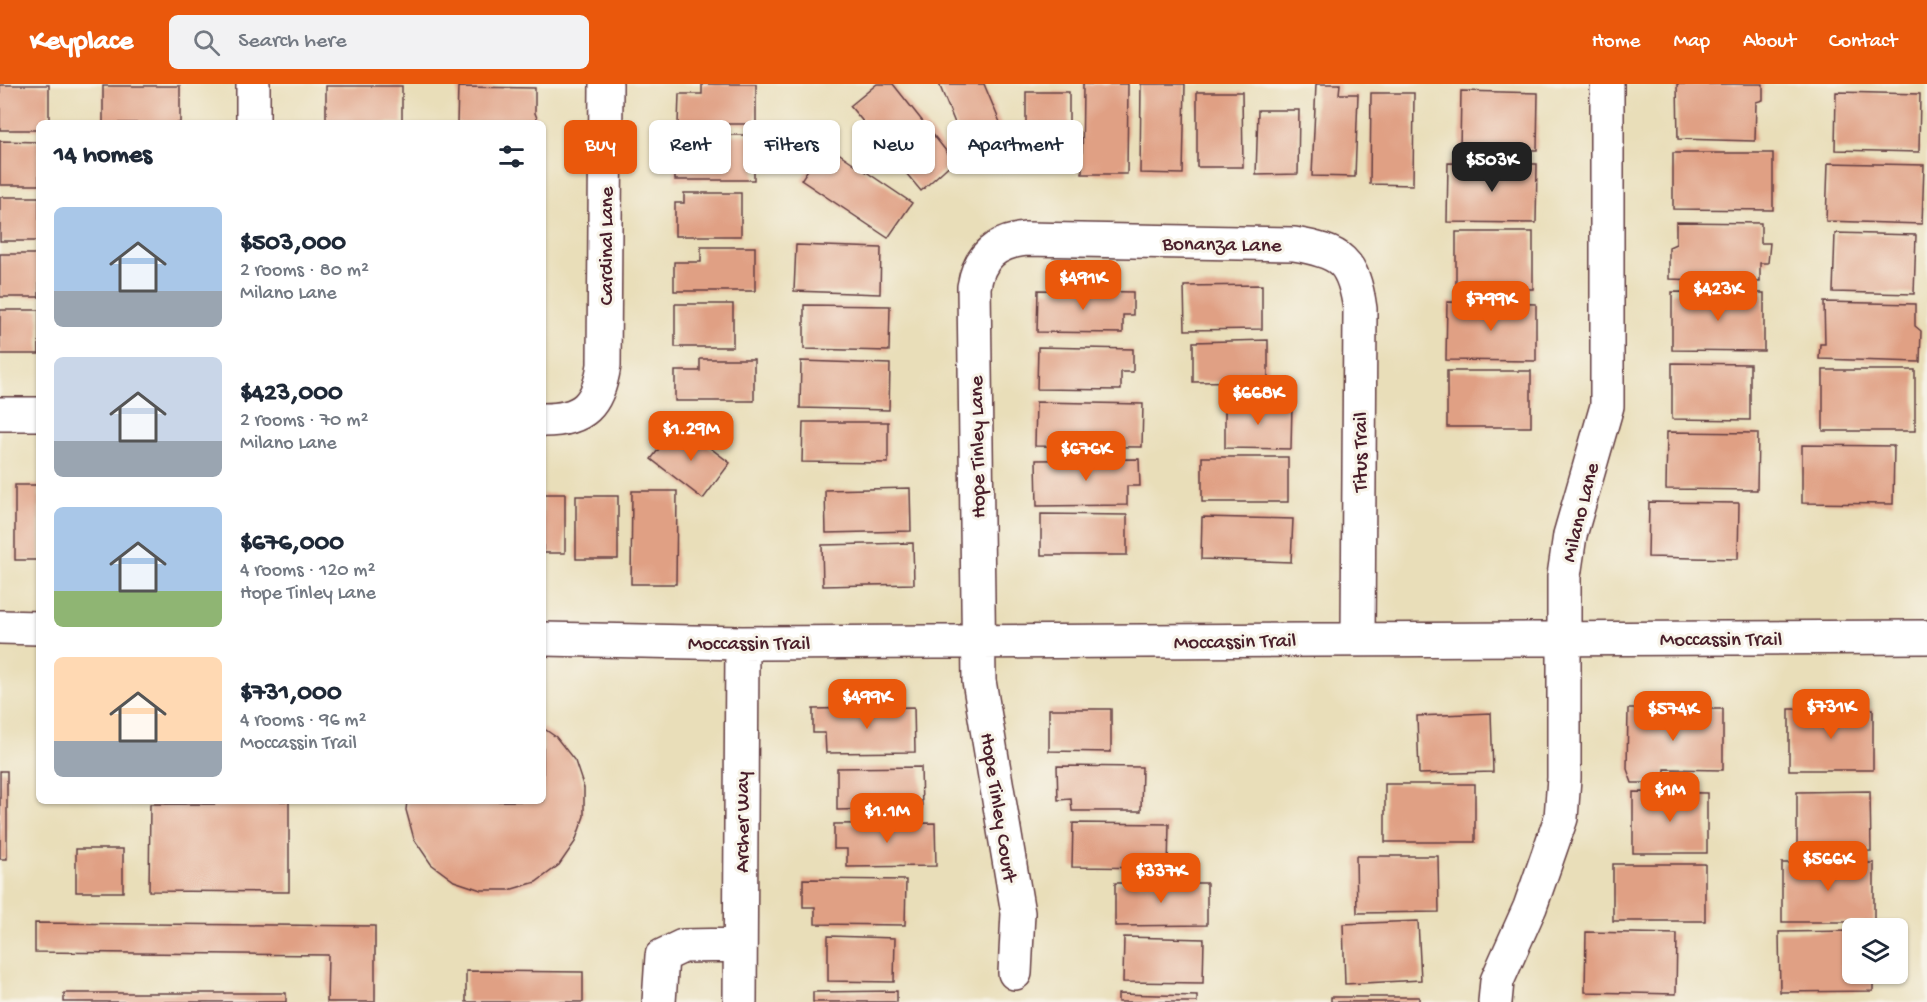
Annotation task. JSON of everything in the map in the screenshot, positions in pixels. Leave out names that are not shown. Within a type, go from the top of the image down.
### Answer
[{"type":"street","points":[[253,84],[253,120]]},
{"type":"street","name":"Cardinal Lane","points":[[546,420],[574,417],[591,405],[601,386],[604,365],[606,84]]},
{"type":"street","name":"Milano Lane","points":[[1495,1002],[1497,981],[1534,896],[1561,818],[1564,778],[1564,576],[1570,535],[1607,406],[1607,84]]},
{"type":"street","name":"Bonanza Lane","points":[[986,255],[998,245],[1026,239],[1294,244],[1326,249],[1347,266]]},
{"type":"street","name":"Hope Tinley Lane","points":[[979,642],[974,287],[976,273],[986,255]]},
{"type":"street","name":"Titus Trail","points":[[1347,266],[1356,284],[1360,309],[1358,639]]},
{"type":"street","points":[[0,414],[36,414]]},
{"type":"street","points":[[0,627],[36,628]]},
{"type":"street","name":"Moccassin Trail","points":[[546,639],[742,643],[1927,637]]},
{"type":"street","name":"Hope Tinley Court","points":[[979,642],[980,686],[1017,913],[1015,973]]},
{"type":"street","name":"Archer Way","points":[[740,1002],[742,643]]},
{"type":"street","points":[[659,1002],[662,956],[683,946],[740,945]]},
{"type":"building","points":[[702,84],[756,84],[756,120],[743,120],[743,124],[731,124],[731,120],[678,120],[679,94],[702,94]]},
{"type":"building","points":[[877,84],[893,84],[922,120],[862,120],[850,106]]},
{"type":"building","points":[[939,84],[984,84],[999,120],[954,120]]},
{"type":"building","points":[[1083,84],[1128,84],[1127,174],[1083,174]]},
{"type":"building","points":[[1141,84],[1185,84],[1183,174],[1140,173]]},
{"type":"building","points":[[1316,84],[1340,84],[1339,94],[1358,94],[1355,177],[1312,176]]},
{"type":"building","points":[[1677,84],[1763,84],[1763,100],[1756,102],[1755,141],[1678,139]]},
{"type":"building","points":[[0,85],[49,85],[49,120],[36,120],[36,130],[0,130]]},
{"type":"building","points":[[103,86],[180,86],[180,120],[103,120]]},
{"type":"building","points":[[326,86],[402,86],[402,120],[326,120]]},
{"type":"building","points":[[458,87],[535,88],[535,113],[538,120],[457,120]]},
{"type":"building","points":[[1461,91],[1538,93],[1537,150],[1460,149]]},
{"type":"building","points":[[1026,92],[1069,92],[1069,120],[1026,120]]},
{"type":"building","points":[[1197,92],[1242,92],[1243,167],[1197,167]]},
{"type":"building","points":[[1836,92],[1920,94],[1919,152],[1835,150]]},
{"type":"building","points":[[1371,93],[1414,93],[1413,185],[1370,184]]},
{"type":"building","points":[[1258,110],[1299,110],[1298,174],[1256,175]]},
{"type":"building","points":[[731,135],[743,135],[743,174],[754,174],[754,180],[675,180],[675,174],[731,174]]},
{"type":"building","points":[[935,137],[947,152],[947,167],[921,191],[907,174],[935,174]]},
{"type":"building","points":[[0,141],[36,142],[36,185],[0,185]]},
{"type":"building","points":[[1673,153],[1773,153],[1773,210],[1673,209]]},
{"type":"building","points":[[840,154],[852,162],[852,174],[869,174],[912,203],[888,238],[801,180],[805,174],[840,174]]},
{"type":"building","points":[[1448,163],[1537,164],[1536,223],[1447,222]]},
{"type":"building","points":[[1828,163],[1924,165],[1922,224],[1826,221]]},
{"type":"building","points":[[684,193],[741,193],[741,236],[675,236],[675,203],[684,203]]},
{"type":"building","points":[[0,197],[36,197],[36,241],[0,241]]},
{"type":"building","points":[[1676,222],[1761,223],[1761,243],[1770,243],[1768,263],[1760,263],[1760,282],[1669,279],[1669,247],[1676,244]]},
{"type":"building","points":[[1456,232],[1533,232],[1533,289],[1456,289]]},
{"type":"building","points":[[1835,233],[1916,235],[1914,294],[1833,292]]},
{"type":"building","points":[[796,245],[881,248],[880,294],[794,291]]},
{"type":"building","points":[[701,247],[755,247],[755,291],[674,291],[674,262],[701,262]]},
{"type":"building","points":[[0,254],[36,254],[36,297],[0,297]]},
{"type":"building","points":[[1262,285],[1262,329],[1185,330],[1184,286]]},
{"type":"building","points":[[1038,290],[1133,292],[1133,315],[1123,315],[1123,333],[1037,332]]},
{"type":"building","points":[[1672,292],[1764,293],[1764,351],[1672,350]]},
{"type":"building","points":[[1447,302],[1536,304],[1536,361],[1446,360]]},
{"type":"building","points":[[1824,302],[1915,304],[1915,326],[1921,331],[1920,362],[1819,359],[1820,344],[1825,344]]},
{"type":"building","points":[[675,304],[733,304],[733,347],[675,347]]},
{"type":"building","points":[[804,305],[890,306],[889,351],[804,349]]},
{"type":"building","points":[[0,310],[36,310],[36,354],[0,354]]},
{"type":"building","points":[[1268,340],[1268,381],[1193,382],[1193,342]]},
{"type":"building","points":[[1038,347],[1133,349],[1133,372],[1121,372],[1121,390],[1037,389]]},
{"type":"building","points":[[700,359],[754,359],[754,401],[675,401],[675,371],[700,371]]},
{"type":"building","points":[[801,361],[890,364],[889,410],[800,408]]},
{"type":"building","points":[[1672,363],[1750,364],[1750,420],[1672,419]]},
{"type":"building","points":[[1823,370],[1915,370],[1915,431],[1823,431]]},
{"type":"building","points":[[1447,371],[1531,371],[1531,427],[1447,427]]},
{"type":"building","points":[[1036,402],[1143,404],[1142,447],[1035,446]]},
{"type":"building","points":[[1225,402],[1292,404],[1291,449],[1225,448]]},
{"type":"building","points":[[803,422],[888,422],[888,463],[802,462]]},
{"type":"building","points":[[685,429],[730,463],[703,499],[651,459],[672,432],[679,438]]},
{"type":"building","points":[[1667,432],[1758,433],[1757,490],[1666,489]]},
{"type":"building","points":[[1802,445],[1894,446],[1893,504],[1802,503]]},
{"type":"building","points":[[1202,457],[1288,457],[1288,502],[1202,502]]},
{"type":"building","points":[[1139,459],[1140,486],[1127,486],[1127,505],[1037,506],[1036,460]]},
{"type":"building","points":[[15,485],[36,485],[36,560],[15,560]]},
{"type":"building","points":[[910,488],[911,531],[826,533],[825,490]]},
{"type":"building","points":[[632,491],[677,491],[676,584],[631,584]]},
{"type":"building","points":[[546,494],[565,494],[565,553],[546,553]]},
{"type":"building","points":[[576,496],[618,496],[618,559],[576,559]]},
{"type":"building","points":[[1649,502],[1739,503],[1738,559],[1648,557]]},
{"type":"building","points":[[1041,514],[1127,515],[1127,555],[1041,555]]},
{"type":"building","points":[[1202,517],[1293,519],[1291,562],[1201,559]]},
{"type":"building","points":[[913,543],[914,584],[823,586],[822,545]]},
{"type":"building","points":[[914,707],[915,752],[826,753],[825,733],[813,733],[813,709]]},
{"type":"building","points":[[1049,709],[1111,709],[1111,752],[1049,751]]},
{"type":"building","points":[[1628,709],[1723,709],[1723,770],[1665,769],[1664,783],[1632,783],[1627,769]]},
{"type":"building","points":[[1789,709],[1873,709],[1873,770],[1789,770]]},
{"type":"building","points":[[1491,713],[1493,772],[1419,774],[1417,716]]},
{"type":"building","points":[[546,730],[556,737],[575,761],[584,788],[584,816],[575,842],[559,865],[536,882],[509,890],[481,890],[454,881],[431,864],[414,839],[406,810],[407,804],[546,804]]},
{"type":"building","points":[[1057,766],[1142,767],[1141,811],[1072,811],[1071,799],[1058,800]]},
{"type":"building","points":[[921,767],[922,808],[837,810],[837,768]]},
{"type":"building","points":[[0,771],[7,771],[7,859],[0,859]]},
{"type":"building","points":[[1385,784],[1475,784],[1475,842],[1385,842]]},
{"type":"building","points":[[1870,791],[1871,851],[1797,852],[1797,792]]},
{"type":"building","points":[[1633,792],[1707,793],[1707,853],[1633,853]]},
{"type":"building","points":[[150,804],[289,804],[289,892],[149,891]]},
{"type":"building","points":[[935,823],[936,866],[847,867],[847,849],[834,849],[834,824]]},
{"type":"building","points":[[1073,823],[1169,824],[1168,868],[1072,867]]},
{"type":"building","points":[[76,849],[123,849],[123,892],[76,892]]},
{"type":"building","points":[[1356,856],[1438,856],[1439,912],[1357,913]]},
{"type":"building","points":[[1782,863],[1874,863],[1874,918],[1842,918],[1842,922],[1782,922]]},
{"type":"building","points":[[1613,864],[1705,864],[1705,921],[1613,921]]},
{"type":"building","points":[[803,879],[906,880],[905,925],[815,924],[815,907],[803,907]]},
{"type":"building","points":[[1115,883],[1207,883],[1207,925],[1115,926]]},
{"type":"building","points":[[1418,921],[1421,980],[1345,984],[1343,924]]},
{"type":"building","points":[[35,923],[375,926],[375,1002],[327,1002],[328,955],[35,952]]},
{"type":"building","points":[[1842,931],[1842,984],[1873,984],[1873,991],[1780,992],[1779,932]]},
{"type":"building","points":[[1586,932],[1677,934],[1676,994],[1585,992]]},
{"type":"building","points":[[828,936],[895,938],[894,982],[828,981]]},
{"type":"building","points":[[1124,937],[1204,939],[1203,983],[1123,982]]},
{"type":"building","points":[[466,971],[583,972],[583,1002],[466,1002]]},
{"type":"building","points":[[897,991],[897,1002],[813,1002],[813,992]]},
{"type":"building","points":[[64,993],[286,993],[286,1002],[64,1002]]},
{"type":"building","points":[[1118,994],[1197,996],[1197,1002],[1118,1002]]},
{"type":"building","points":[[1331,997],[1419,997],[1419,1002],[1331,1002]]}]
